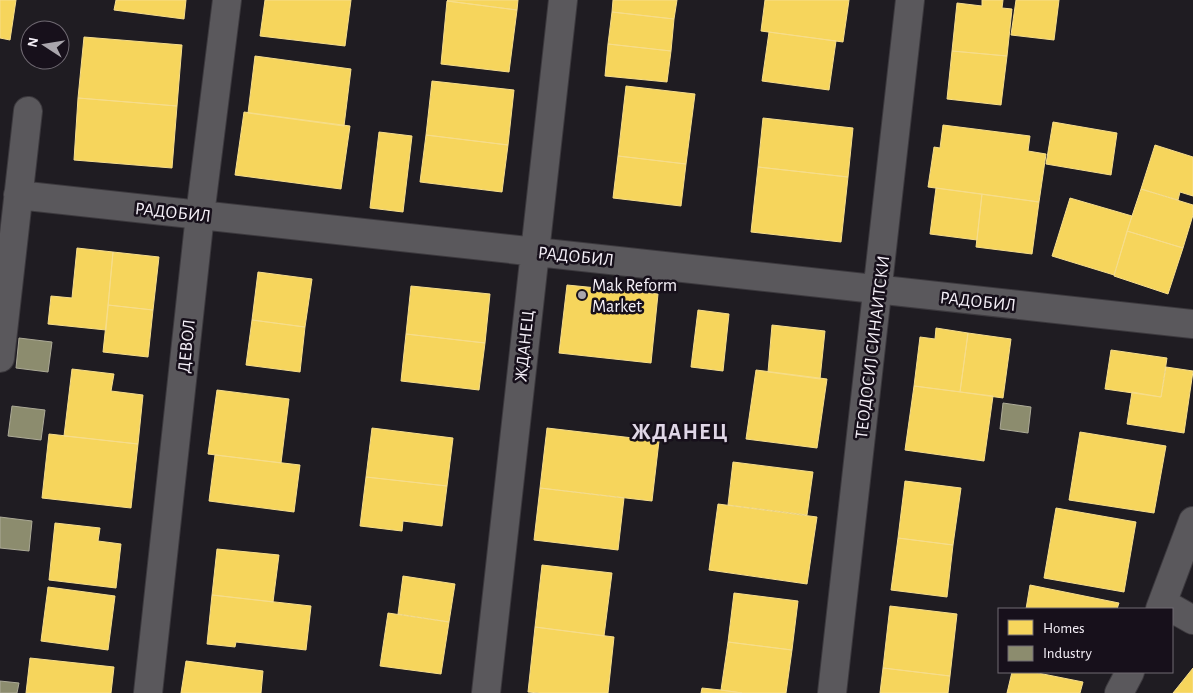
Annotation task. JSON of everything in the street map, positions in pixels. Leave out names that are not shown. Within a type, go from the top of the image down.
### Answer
[{"type":"street","name":"ДЕВОЛ","points":[[148,693],[200,215],[227,0]]},
{"type":"street","name":"ЖДАНЕЦ","points":[[486,693],[563,0]]},
{"type":"street","name":"ТЕОДОСИЈ СИНАИТСКИ","points":[[832,693],[910,0]]},
{"type":"street","points":[[0,358],[28,111]]},
{"type":"street","name":"РАДОБИЛ","points":[[18,195],[1193,324]]},
{"type":"street","points":[[1161,606],[1193,521]]},
{"type":"street","points":[[1173,611],[1193,620]]},
{"type":"street","points":[[1120,693],[1130,673]]},
{"type":"building: Homes","points":[[0,0],[16,0],[10,40],[0,38]]},
{"type":"building: Homes","points":[[116,0],[186,0],[184,19],[114,10]]},
{"type":"building: Homes","points":[[265,0],[351,0],[345,46],[260,36]]},
{"type":"building: Homes","points":[[448,0],[518,0],[517,10]]},
{"type":"building: Homes","points":[[613,0],[677,0],[674,19],[612,12]]},
{"type":"building: Homes","points":[[765,0],[849,0],[843,42],[761,31]]},
{"type":"building: Homes","points":[[982,0],[1003,0],[1002,8],[1012,9],[1007,56],[952,51],[957,3],[982,6]]},
{"type":"building: Homes","points":[[1016,0],[1059,0],[1054,40],[1011,35]]},
{"type":"building: Homes","points":[[447,1],[517,10],[509,72],[441,64]]},
{"type":"building: Homes","points":[[612,12],[674,19],[671,51],[608,44]]},
{"type":"building: Homes","points":[[769,32],[836,41],[829,90],[762,81]]},
{"type":"building: Homes","points":[[84,37],[182,45],[177,106],[78,98]]},
{"type":"building: Homes","points":[[608,44],[671,51],[667,82],[605,76]]},
{"type":"building: Homes","points":[[952,51],[1007,56],[1001,105],[947,99]]},
{"type":"building: Homes","points":[[255,56],[351,69],[344,126],[248,113]]},
{"type":"building: Homes","points":[[432,81],[514,90],[508,145],[426,135]]},
{"type":"building: Homes","points":[[626,86],[695,94],[686,164],[618,156]]},
{"type":"building: Homes","points":[[78,98],[177,106],[172,168],[74,160]]},
{"type":"building: Homes","points":[[244,112],[350,126],[341,189],[235,175]]},
{"type":"building: Homes","points":[[763,118],[853,128],[848,177],[758,167]]},
{"type":"building: Homes","points":[[1053,122],[1117,133],[1111,175],[1046,164]]},
{"type":"building: Homes","points":[[943,125],[1030,136],[1028,151],[1046,154],[1039,202],[928,187],[934,147],[940,148]]},
{"type":"building: Homes","points":[[379,132],[412,136],[403,212],[370,208]]},
{"type":"building: Homes","points":[[426,135],[508,145],[502,192],[420,182]]},
{"type":"building: Homes","points":[[1155,145],[1193,157],[1193,196],[1180,192],[1178,200],[1141,189]]},
{"type":"building: Homes","points":[[618,156],[686,164],[681,206],[613,198]]},
{"type":"building: Homes","points":[[758,167],[848,177],[841,242],[751,232]]},
{"type":"building: Homes","points":[[936,188],[982,194],[977,240],[930,234]]},
{"type":"building: Homes","points":[[1141,189],[1193,205],[1193,215],[1183,248],[1127,231]]},
{"type":"building: Homes","points":[[982,194],[1039,202],[1032,254],[976,247]]},
{"type":"building: Homes","points":[[1070,198],[1132,216],[1114,275],[1052,256]]},
{"type":"building: Homes","points":[[1127,231],[1183,248],[1168,294],[1114,276]]},
{"type":"building: Homes","points":[[77,248],[113,252],[106,330],[48,324],[51,296],[72,298]]},
{"type":"building: Homes","points":[[113,252],[159,257],[153,310],[108,305]]},
{"type":"building: Homes","points":[[258,272],[312,279],[305,327],[252,320]]},
{"type":"building: Homes","points":[[567,285],[658,294],[651,363],[559,353]]},
{"type":"building: Homes","points":[[411,286],[490,294],[485,343],[406,334]]},
{"type":"building: Homes","points":[[108,305],[153,310],[148,357],[103,352]]},
{"type":"building: Homes","points":[[698,310],[729,314],[723,371],[691,367]]},
{"type":"building: Homes","points":[[252,320],[305,327],[300,372],[246,365]]},
{"type":"building: Homes","points":[[772,325],[825,331],[820,379],[768,372]]},
{"type":"building: Homes","points":[[936,328],[968,333],[960,392],[914,386],[920,337],[935,339]]},
{"type":"building: Homes","points":[[968,333],[1011,339],[1003,398],[960,392]]},
{"type":"building: Homes","points":[[406,334],[485,343],[479,390],[401,381]]},
{"type":"building: Homes","points":[[1111,350],[1167,358],[1161,397],[1105,389]]},
{"type":"building: Homes","points":[[1166,367],[1193,371],[1184,433],[1127,424],[1132,392],[1161,397]]},
{"type":"building: Homes","points":[[72,369],[114,374],[111,391],[143,395],[138,444],[64,436]]},
{"type":"building: Homes","points":[[756,370],[827,379],[817,448],[746,439]]},
{"type":"building: Homes","points":[[914,386],[993,396],[984,461],[905,450]]},
{"type":"building: Homes","points":[[217,390],[289,399],[281,463],[208,454]]},
{"type":"building: Homes","points":[[372,428],[453,438],[447,486],[366,477]]},
{"type":"building: Homes","points":[[547,428],[659,441],[652,501],[540,488]]},
{"type":"building: Homes","points":[[1080,432],[1166,446],[1154,513],[1069,500]]},
{"type":"building: Homes","points":[[49,434],[138,444],[131,508],[42,498]]},
{"type":"building: Homes","points":[[215,455],[300,465],[294,512],[209,501]]},
{"type":"building: Homes","points":[[733,462],[813,472],[807,515],[728,505]]},
{"type":"building: Homes","points":[[366,477],[447,486],[442,526],[403,521],[402,531],[360,526]]},
{"type":"building: Homes","points":[[905,481],[961,488],[953,545],[898,538]]},
{"type":"building: Homes","points":[[540,488],[624,498],[618,550],[534,540]]},
{"type":"building: Homes","points":[[718,504],[817,517],[807,584],[709,570]]},
{"type":"building: Homes","points":[[1056,508],[1136,522],[1124,592],[1044,578]]},
{"type":"building: Homes","points":[[55,523],[100,528],[98,541],[121,544],[116,588],[49,580]]},
{"type":"building: Homes","points":[[898,538],[953,545],[947,597],[891,590]]},
{"type":"building: Homes","points":[[217,549],[279,555],[273,602],[212,595]]},
{"type":"building: Homes","points":[[542,565],[612,573],[604,636],[535,627]]},
{"type":"building: Homes","points":[[403,576],[455,584],[449,622],[398,614]]},
{"type":"building: Homes","points":[[1030,585],[1119,603],[1117,608],[1026,608]]},
{"type":"building: Homes","points":[[48,587],[115,596],[108,650],[41,641]]},
{"type":"building: Homes","points":[[734,593],[798,601],[792,650],[728,642]]},
{"type":"building: Homes","points":[[212,595],[311,606],[306,650],[236,642],[235,647],[207,644]]},
{"type":"building: Homes","points":[[890,606],[957,614],[950,676],[883,668]]},
{"type":"building: Homes","points":[[388,613],[449,622],[441,674],[380,666]]},
{"type":"building: Homes","points":[[535,627],[614,637],[608,693],[528,692]]},
{"type":"building: Homes","points":[[728,642],[792,650],[786,693],[742,693],[721,690]]},
{"type":"building: Homes","points":[[30,658],[114,667],[111,693],[26,693]]},
{"type":"building: Homes","points":[[186,661],[263,671],[261,693],[181,693]]},
{"type":"building: Homes","points":[[883,668],[950,676],[948,693],[880,693]]},
{"type":"building: Homes","points":[[1193,668],[1193,693],[1173,693]]},
{"type":"building: Homes","points":[[1012,673],[1038,673],[1083,682],[1080,693],[1007,693]]},
{"type":"building: Homes","points":[[702,688],[721,690],[742,693],[701,693]]},
{"type":"building: Industry","points":[[19,338],[52,342],[48,372],[16,368]]},
{"type":"building: Industry","points":[[1003,403],[1031,407],[1028,433],[1000,429]]},
{"type":"building: Industry","points":[[12,406],[45,410],[41,440],[8,436]]},
{"type":"building: Industry","points":[[0,517],[32,521],[29,551],[0,548]]},
{"type":"building: Industry","points":[[0,681],[19,683],[17,693],[0,693]]},
{"type":"place","name":"Mak Reform Market","points":[[582,295]]},
{"type":"district","name":"ЖДАНЕЦ","points":[[680,431]]}]
